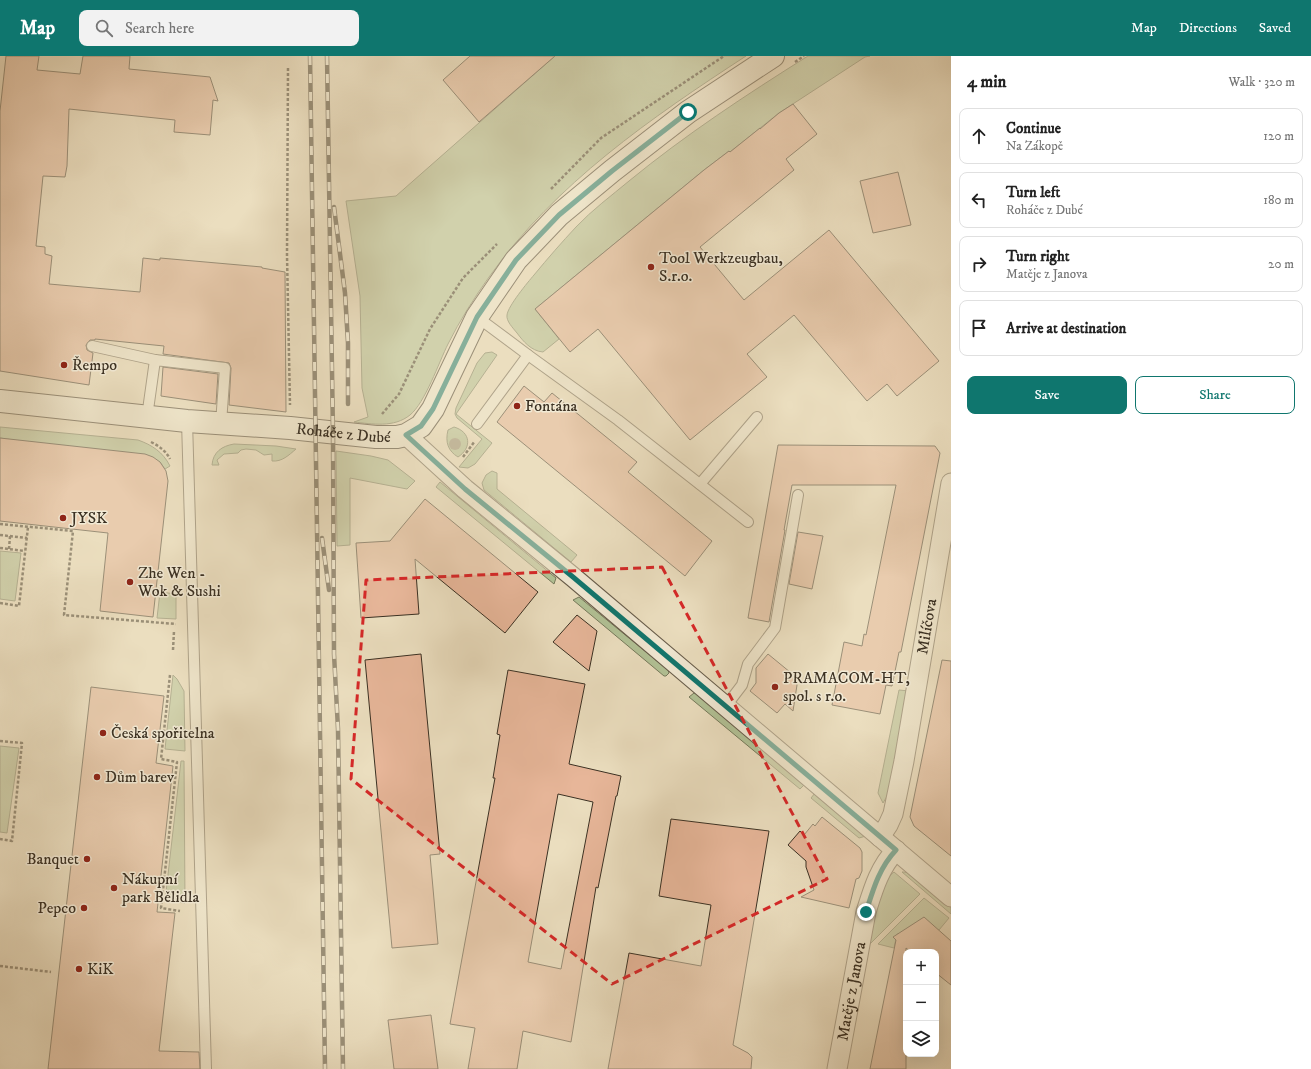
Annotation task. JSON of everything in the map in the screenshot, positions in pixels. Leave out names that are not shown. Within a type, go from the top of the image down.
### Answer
[{"type":"street","points":[[406,435],[421,426],[433,409],[477,317],[516,260],[559,215],[612,171],[688,112],[773,56]]},
{"type":"street","name":"Roháče z Dubé","points":[[0,401],[187,421],[290,428],[376,438],[397,438],[406,435],[465,489],[573,577],[951,897]]},
{"type":"street","name":"Milíčova","points":[[880,837],[888,825],[892,814],[904,761],[951,483]]},
{"type":"street","name":"Matěje z Janova","points":[[837,1069],[866,912],[873,887],[883,866],[896,850]]},
{"type":"lane","points":[[477,317],[618,420],[748,522]]},
{"type":"lane","points":[[92,346],[155,360],[225,368],[222,423]]},
{"type":"lane","points":[[477,424],[528,355]]},
{"type":"lane","points":[[147,417],[155,360]]},
{"type":"lane","points":[[700,484],[757,417]]},
{"type":"lane","points":[[187,421],[206,1069]]},
{"type":"lane","points":[[726,706],[742,685],[748,664],[775,628],[798,495]]},
{"type":"path","points":[[288,68],[287,255],[290,428]]},
{"type":"path","points":[[148,440],[165,451],[171,461]]},
{"type":"path","points":[[0,524],[73,531],[64,615],[181,625]]},
{"type":"path","points":[[0,603],[19,606],[28,527]]},
{"type":"path","points":[[0,535],[27,538]]},
{"type":"path","points":[[9,549],[10,536]]},
{"type":"path","points":[[0,548],[26,551]]},
{"type":"path","points":[[172,650],[175,624]]},
{"type":"path","points":[[170,675],[161,759],[177,762],[162,908],[180,911]]},
{"type":"path","points":[[0,741],[22,743],[12,841],[0,839]]},
{"type":"path","points":[[0,966],[51,972]]},
{"type":"highlighted area","points":[[662,567],[827,879],[612,984],[351,779],[366,580]]},
{"type":"green space","points":[[555,56],[746,56],[675,103],[607,154],[544,212],[515,243],[478,293],[462,318],[444,352],[421,401],[410,415],[397,422],[383,424],[354,422],[368,417],[362,388],[360,296],[346,201],[396,196]]},
{"type":"green space","points":[[808,56],[870,56],[865,57],[779,113],[730,152],[729,151],[704,170],[535,309],[559,339],[543,352],[531,348],[512,327],[507,317],[508,311],[514,300],[527,283],[582,221],[650,164],[739,101]]},
{"type":"green space","points":[[492,352],[497,355],[456,414],[492,443],[475,464],[468,468],[459,467],[482,439],[457,418],[455,414],[456,408],[477,363],[485,353]]},
{"type":"green space","points":[[0,427],[138,440],[157,450],[170,466],[165,469],[160,462],[0,438]]},
{"type":"green space","points":[[454,427],[460,429],[468,440],[466,449],[458,457],[452,452],[447,442],[448,430]]},
{"type":"green space","points":[[234,444],[276,446],[296,449],[285,458],[272,461],[272,454],[264,455],[256,450],[246,449],[241,450],[238,453],[224,454],[217,460],[219,465],[212,465],[214,457],[219,450]]},
{"type":"green space","points":[[336,451],[388,460],[415,481],[407,489],[350,478],[350,545],[337,546]]},
{"type":"green space","points":[[492,471],[497,473],[497,489],[577,555],[571,562],[484,490],[482,483],[486,475]]},
{"type":"green space","points":[[440,482],[556,578],[554,584],[436,487]]},
{"type":"green space","points":[[0,551],[21,553],[15,601],[0,599]]},
{"type":"green space","points":[[160,592],[176,594],[176,619],[157,618]]},
{"type":"green space","points":[[579,597],[668,670],[669,673],[664,676],[573,600]]},
{"type":"green space","points":[[173,675],[184,691],[185,751],[165,749]]},
{"type":"green space","points":[[899,690],[909,691],[889,793],[883,803],[878,793]]},
{"type":"green space","points":[[696,693],[805,784],[800,789],[689,697]]},
{"type":"green space","points":[[0,746],[19,748],[7,833],[0,832]]},
{"type":"green space","points":[[181,761],[184,761],[185,903],[165,901]]},
{"type":"green space","points":[[815,793],[866,836],[859,838],[811,798]]},
{"type":"green space","points":[[894,872],[920,894],[867,947],[880,895],[884,885]]},
{"type":"green space","points":[[902,872],[914,876],[928,885],[951,906],[951,914]]},
{"type":"green space","points":[[924,898],[949,918],[939,930],[897,934],[894,948],[878,944]]},
{"type":"building","points":[[6,56],[39,56],[37,70],[80,74],[83,56],[130,56],[129,69],[210,77],[218,101],[213,100],[210,135],[174,132],[175,120],[69,109],[67,166],[65,177],[43,176],[36,246],[45,247],[45,254],[52,256],[49,284],[140,292],[143,258],[160,260],[160,258],[262,267],[285,272],[286,412],[229,405],[231,368],[229,363],[163,354],[164,346],[95,339],[90,340],[86,345],[87,350],[93,353],[89,385],[0,371],[0,111]]},
{"type":"building","points":[[470,56],[555,56],[479,122],[443,80]]},
{"type":"building","points":[[793,104],[817,134],[786,159],[794,170],[700,247],[744,300],[829,230],[939,361],[897,396],[887,384],[867,401],[794,315],[747,354],[767,377],[690,440],[598,329],[570,352],[535,309],[704,170]]},
{"type":"building","points":[[898,172],[911,225],[873,233],[860,181]]},
{"type":"building","points":[[163,367],[218,374],[216,404],[161,396]]},
{"type":"building","points":[[524,386],[544,402],[552,393],[637,462],[628,472],[712,541],[685,576],[497,422]]},
{"type":"building","points":[[0,438],[145,454],[160,462],[166,471],[168,481],[153,617],[100,611],[108,533],[0,521]]},
{"type":"building","points":[[778,445],[935,446],[940,453],[901,652],[899,652],[892,686],[886,685],[880,714],[832,705],[844,642],[862,646],[864,634],[866,635],[896,485],[792,485],[769,622],[748,618]]},
{"type":"building","points":[[425,499],[538,592],[505,633],[415,559],[419,614],[361,618],[356,543],[390,541]]},
{"type":"building","points":[[798,532],[823,536],[812,589],[789,584]]},
{"type":"building","points":[[577,615],[597,631],[589,671],[553,642]]},
{"type":"building","points":[[421,654],[440,854],[430,855],[438,944],[392,948],[365,660]]},
{"type":"building","points":[[768,654],[796,677],[797,685],[793,711],[785,704],[777,713],[750,691],[756,683],[756,668]]},
{"type":"building","points":[[942,660],[951,661],[951,856],[914,826],[910,817]]},
{"type":"building","points":[[508,670],[585,684],[569,764],[621,776],[598,888],[596,887],[571,1042],[523,1031],[517,1069],[468,1069],[475,1028],[450,1024],[495,778],[493,778],[500,735],[497,734]],"holes":[[[558,794],[593,802],[561,969],[528,962]]]},
{"type":"building","name":"Nákupní park Bělidla","points":[[91,687],[164,696],[156,763],[173,766],[157,912],[175,913],[159,1051],[199,1052],[200,1069],[48,1069]]},
{"type":"building","points":[[822,817],[860,848],[862,852],[862,871],[859,878],[856,879],[849,908],[801,897],[814,890],[806,867],[806,861],[788,845],[800,831],[804,835],[813,824],[815,826]]},
{"type":"building","points":[[671,819],[769,831],[733,1045],[748,1053],[752,1057],[751,1069],[608,1069],[629,953],[701,966],[711,905],[659,896]]},
{"type":"building","points":[[924,917],[951,941],[951,985],[939,975],[939,949],[903,949],[903,1057],[906,1057],[906,1069],[870,1069],[896,940],[893,937]]},
{"type":"building","points":[[431,1015],[438,1069],[394,1069],[388,1020]]},
{"type":"railway","points":[[310,56],[325,1069]]},
{"type":"railway","points":[[327,56],[333,433],[334,654],[338,729],[343,1069]]},
{"type":"railway","points":[[334,207],[345,293],[348,343],[348,404]]},
{"type":"railway","points":[[322,538],[329,590]]},
{"type":"place","name":"Tool Werkzeugbau, S.r.o.","points":[[651,267]]},
{"type":"place","name":"Řempo","points":[[64,365]]},
{"type":"place","name":"Fontána","points":[[517,406]]},
{"type":"place","name":"JYSK","points":[[63,518]]},
{"type":"place","name":"Zhe Wen - Wok & Sushi","points":[[130,582]]},
{"type":"place","name":"PRAMACOM-HT, spol. s r.o.","points":[[775,687]]},
{"type":"place","name":"Česká spořitelna","points":[[103,733]]},
{"type":"place","name":"Dům barev","points":[[97,777]]},
{"type":"place","name":"Banquet","points":[[87,859]]},
{"type":"place","name":"Nákupní park Bělidla","points":[[114,888]]},
{"type":"place","name":"Pepco","points":[[84,908]]},
{"type":"place","name":"KiK","points":[[79,969]]},
{"type":"route","points":[[688,112],[612,171],[559,215],[516,260],[477,317],[433,409],[421,426],[406,435],[465,489],[573,577],[896,850],[883,866],[873,887],[866,912]]}]
